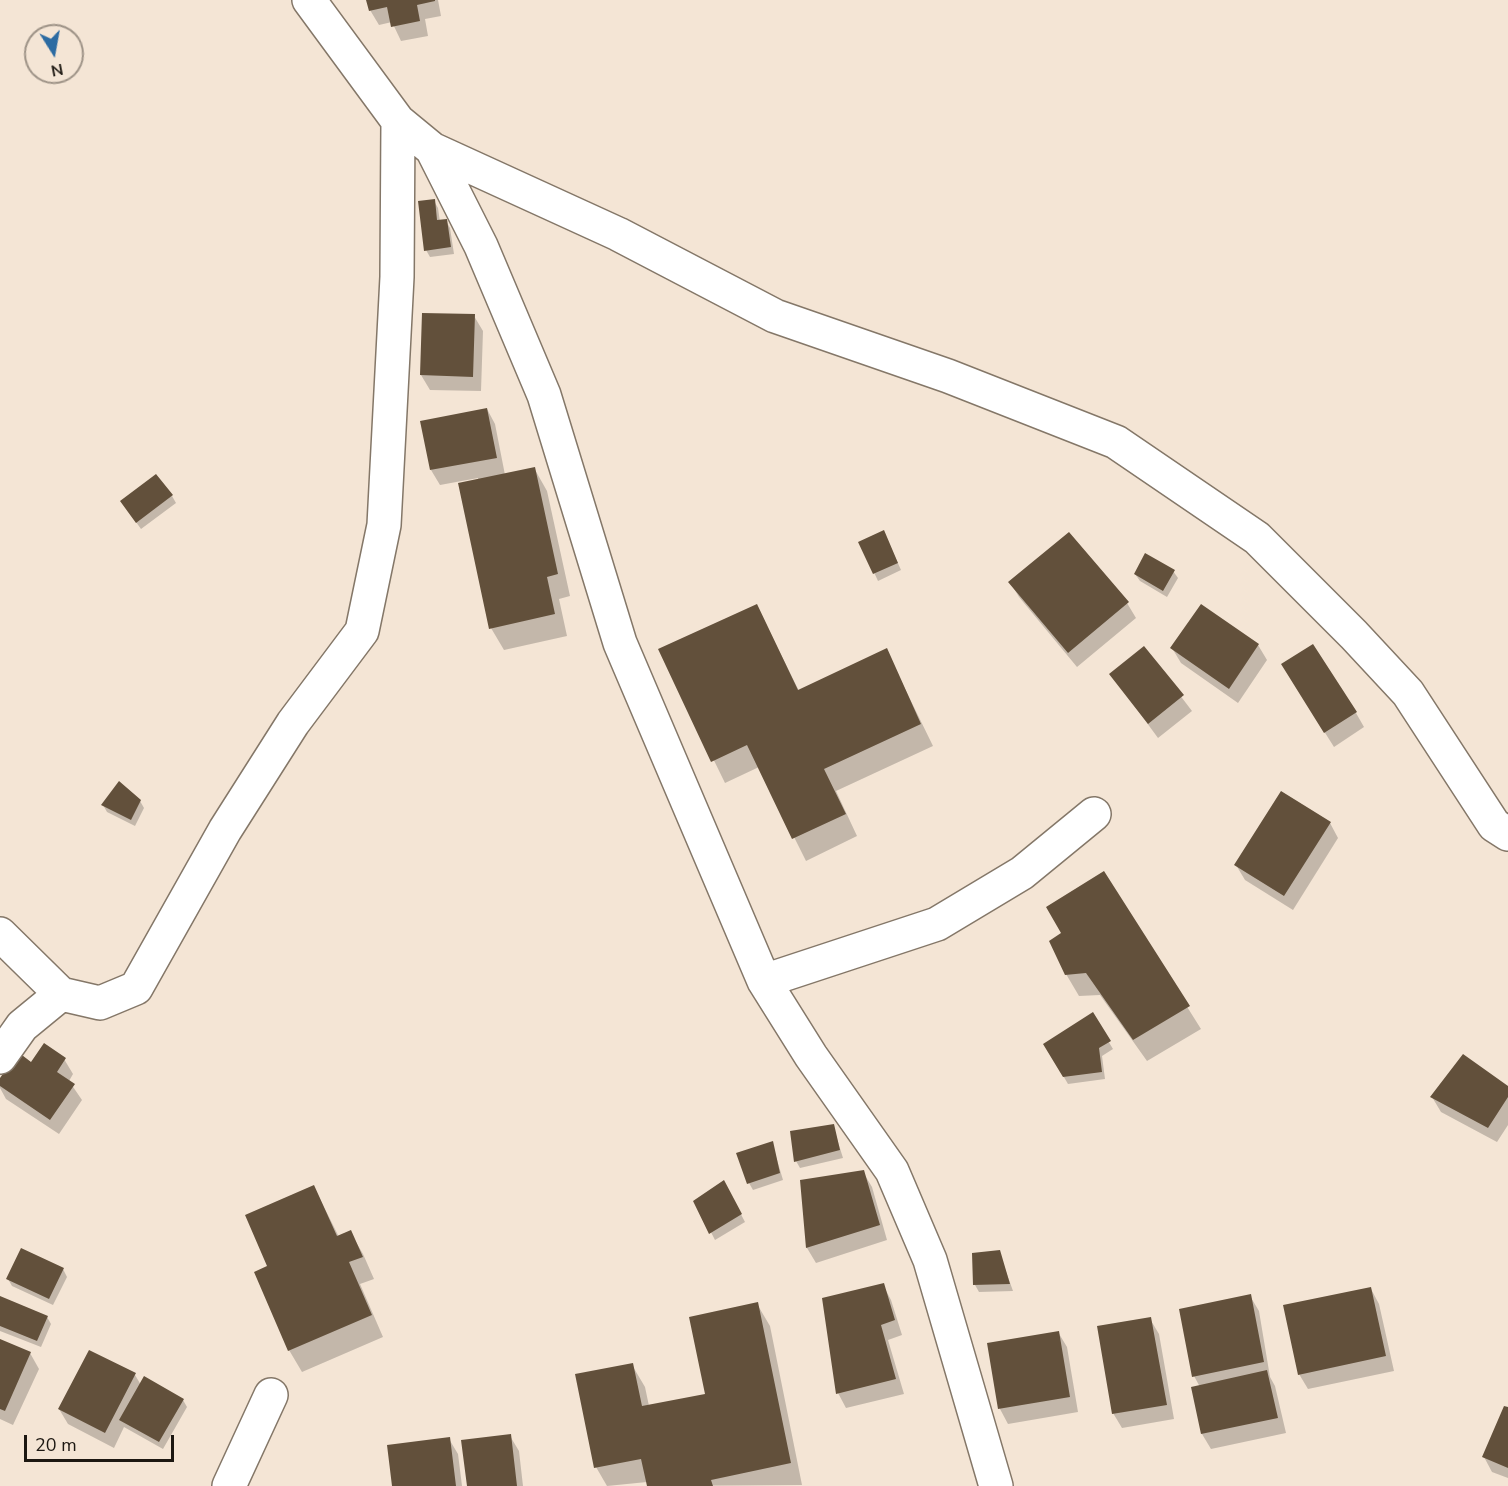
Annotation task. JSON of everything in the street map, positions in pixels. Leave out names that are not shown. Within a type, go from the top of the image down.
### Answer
[{"type":"street","points":[[309,0],[398,121],[432,149],[618,234],[775,316],[948,376],[1116,442],[1257,538],[1408,693],[1494,825],[1508,834]]},
{"type":"street","points":[[0,934],[61,994],[100,1004],[136,988],[225,830],[293,723],[362,632],[384,525],[398,277],[398,121]]},
{"type":"street","points":[[432,149],[481,246],[544,395],[590,536],[620,643],[764,981],[811,1056],[892,1171],[930,1260],[996,1486]]},
{"type":"street","points":[[764,981],[937,924],[1022,873],[1094,814]]},
{"type":"street","points":[[0,1057],[22,1026],[61,994]]},
{"type":"street","points":[[229,1486],[271,1395]]},
{"type":"building","points":[[366,0],[435,1],[417,5],[420,21],[391,27],[387,7],[369,11]]},
{"type":"building","points":[[435,199],[437,220],[447,219],[451,247],[424,251],[418,201]]},
{"type":"building","points":[[422,313],[475,314],[473,377],[420,375]]},
{"type":"building","points":[[487,408],[497,458],[430,470],[420,421]]},
{"type":"building","points":[[535,467],[558,574],[547,577],[555,614],[489,629],[458,483]]},
{"type":"building","points":[[156,474],[173,495],[136,523],[120,501]]},
{"type":"building","points":[[884,530],[898,563],[873,574],[858,542]]},
{"type":"building","points":[[1069,532],[1129,602],[1068,653],[1008,582]]},
{"type":"building","points":[[1145,553],[1175,570],[1163,591],[1134,574]]},
{"type":"building","points":[[757,604],[798,690],[887,648],[921,724],[824,769],[846,814],[792,839],[747,745],[711,762],[658,649]]},
{"type":"building","points":[[1201,604],[1259,644],[1229,689],[1170,648]]},
{"type":"building","points":[[1313,644],[1357,712],[1324,733],[1281,664]]},
{"type":"building","points":[[1144,646],[1184,695],[1148,724],[1109,674]]},
{"type":"building","points":[[119,781],[141,800],[131,820],[101,805]]},
{"type":"building","points":[[1281,791],[1331,822],[1284,896],[1234,865]]},
{"type":"building","points":[[1104,871],[1190,1006],[1133,1040],[1086,973],[1065,975],[1049,941],[1061,933],[1046,907]]},
{"type":"building","points":[[1093,1012],[1111,1041],[1099,1048],[1102,1072],[1063,1077],[1043,1044]]},
{"type":"building","points":[[44,1043],[66,1058],[57,1072],[75,1084],[50,1120],[0,1086],[0,1078],[18,1052],[31,1062]]},
{"type":"building","points":[[1463,1054],[1508,1086],[1508,1097],[1488,1128],[1430,1097]]},
{"type":"building","points":[[834,1124],[840,1150],[794,1162],[790,1131]]},
{"type":"building","points":[[773,1141],[780,1173],[747,1184],[736,1153]]},
{"type":"building","points":[[864,1170],[880,1225],[806,1248],[800,1180]]},
{"type":"building","points":[[724,1180],[742,1214],[709,1234],[693,1201]]},
{"type":"building","points":[[314,1185],[337,1236],[351,1230],[363,1257],[349,1262],[372,1315],[288,1351],[254,1272],[267,1266],[245,1215]]},
{"type":"building","points":[[21,1248],[64,1268],[49,1299],[6,1279]]},
{"type":"building","points":[[1000,1250],[1010,1284],[973,1285],[972,1253]]},
{"type":"building","points":[[884,1283],[895,1320],[881,1325],[896,1379],[836,1394],[822,1298]]},
{"type":"building","points":[[1371,1287],[1386,1356],[1298,1375],[1283,1305]]},
{"type":"building","points":[[1251,1294],[1264,1362],[1192,1377],[1179,1309]]},
{"type":"building","points":[[0,1296],[48,1316],[37,1341],[0,1326]]},
{"type":"building","points":[[758,1302],[791,1463],[711,1480],[713,1486],[647,1486],[641,1459],[594,1468],[575,1374],[633,1363],[642,1406],[705,1394],[689,1317]]},
{"type":"building","points":[[1151,1317],[1167,1405],[1112,1414],[1097,1326]]},
{"type":"building","points":[[1059,1331],[1070,1397],[998,1409],[987,1343]]},
{"type":"building","points":[[0,1339],[31,1352],[5,1411],[0,1409]]},
{"type":"building","points":[[89,1350],[136,1373],[105,1433],[58,1409]]},
{"type":"building","points":[[1267,1370],[1278,1418],[1201,1434],[1191,1387]]},
{"type":"building","points":[[144,1376],[184,1399],[159,1442],[119,1420]]},
{"type":"building","points":[[1504,1406],[1508,1407],[1508,1468],[1482,1457]]},
{"type":"building","points":[[511,1434],[517,1486],[467,1486],[461,1440]]},
{"type":"building","points":[[450,1437],[456,1486],[392,1486],[387,1445]]}]
